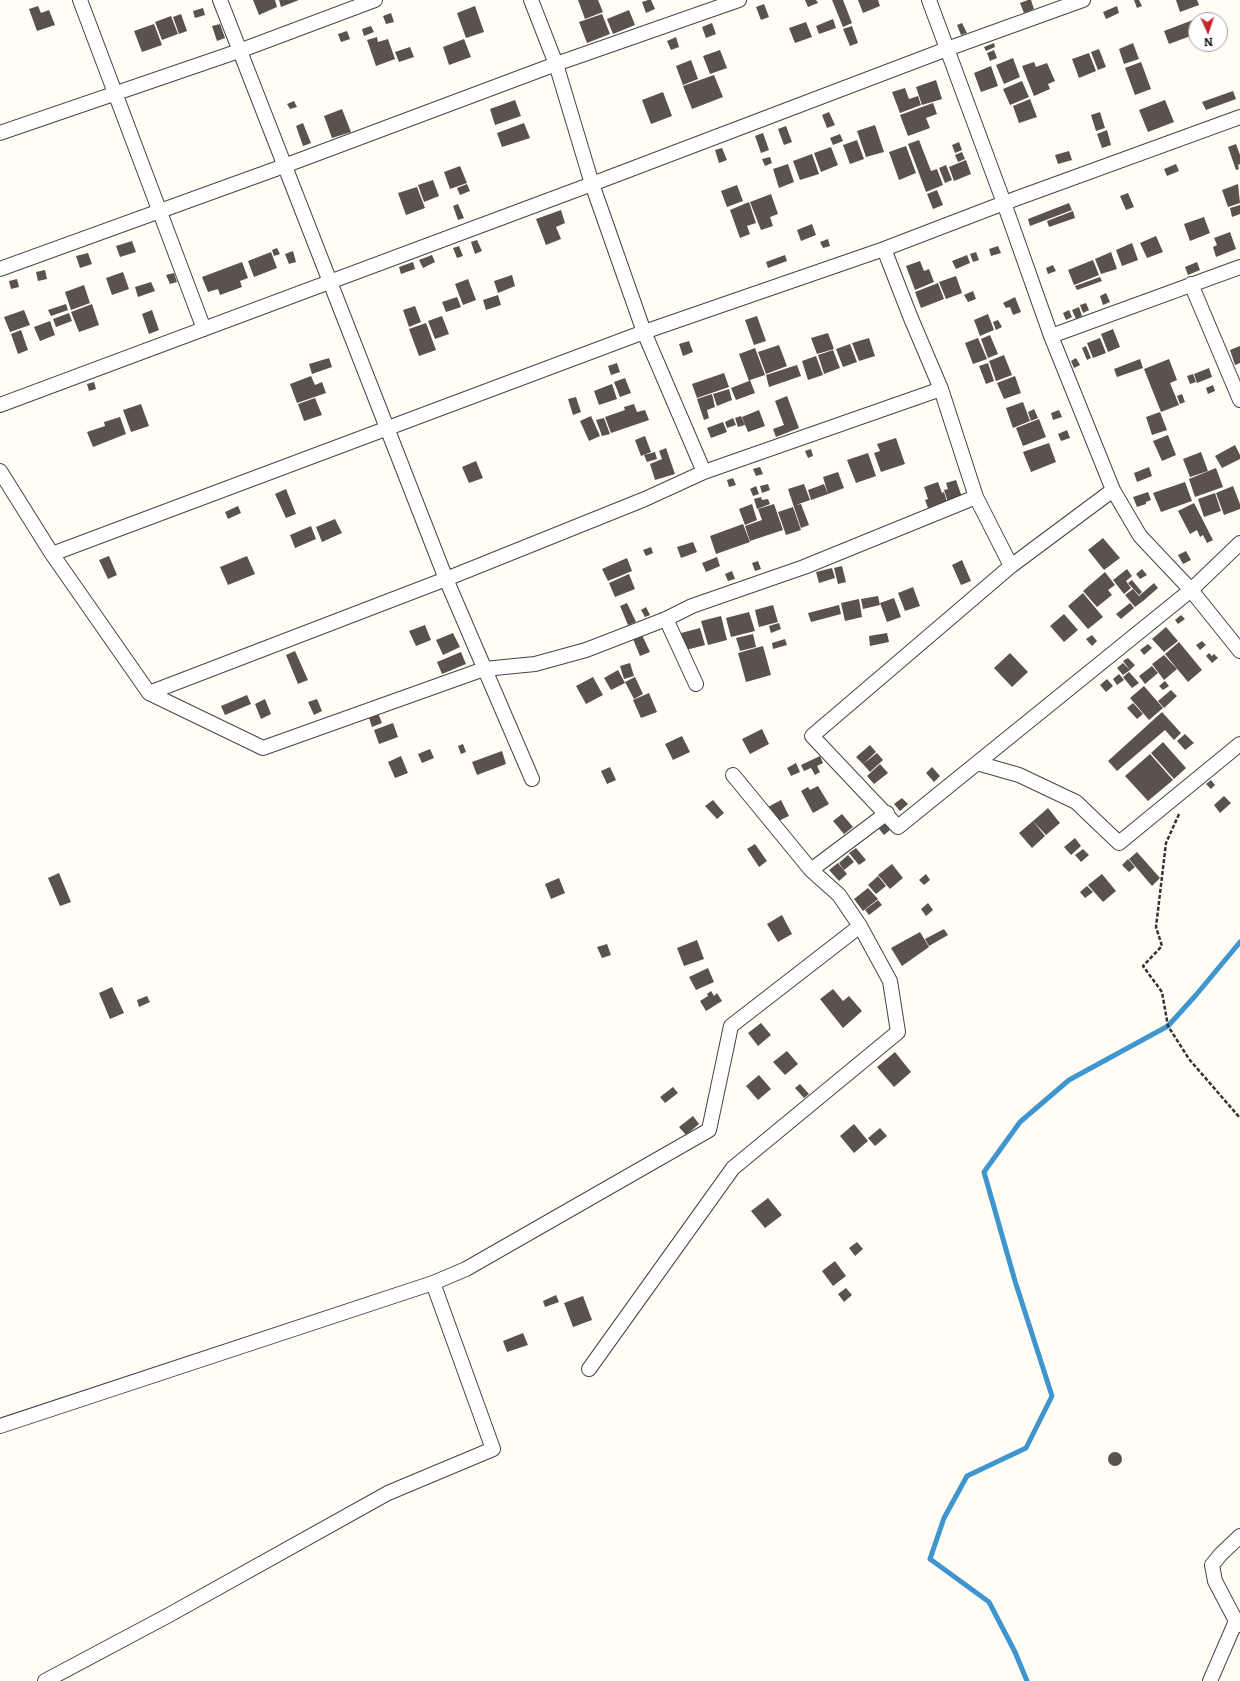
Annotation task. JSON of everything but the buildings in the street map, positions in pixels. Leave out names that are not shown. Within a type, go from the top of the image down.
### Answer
[{"type":"street","points":[[80,0],[204,329]]},
{"type":"street","points":[[220,0],[446,579],[532,779]]},
{"type":"street","points":[[0,133],[240,51],[373,0]]},
{"type":"street","points":[[531,0],[556,64],[592,184],[644,332],[704,472]]},
{"type":"street","points":[[0,269],[284,166],[556,64],[739,0]]},
{"type":"street","points":[[929,0],[1004,203],[1051,336],[1113,490],[1140,536],[1191,590],[1240,651]]},
{"type":"street","points":[[0,405],[592,184],[947,49],[1083,0]]},
{"type":"street","points":[[52,554],[644,332],[884,248],[1240,117]]},
{"type":"street","points":[[884,248],[910,316],[941,389],[976,497],[1011,566]]},
{"type":"street","points":[[1051,336],[1240,267]]},
{"type":"street","points":[[1191,284],[1240,400]]},
{"type":"street","points":[[149,693],[446,579],[645,499],[704,472],[941,389]]},
{"type":"street","points":[[0,471],[52,554],[149,693],[263,748],[484,669],[535,664],[586,650],[692,606],[804,567],[976,497]]},
{"type":"street","points":[[1113,490],[1011,566],[812,736],[898,826],[1191,590],[1240,543]]},
{"type":"street","points":[[666,618],[696,684]]},
{"type":"street","points":[[978,763],[1019,775],[1076,802],[1119,843],[1240,744]]},
{"type":"street","points":[[589,1369],[734,1168],[898,1032],[890,981],[860,926],[839,895],[811,870],[733,775]]},
{"type":"street","points":[[811,870],[887,813]]},
{"type":"street","points":[[0,1426],[433,1283],[466,1269],[709,1130],[731,1026],[860,926]]},
{"type":"street","points":[[45,1681],[388,1493],[493,1449],[433,1283]]},
{"type":"street","points":[[1210,1681],[1238,1624],[1215,1581],[1212,1565],[1240,1536]]},
{"type":"path","points":[[1181,810],[1166,843],[1156,928],[1162,946],[1143,966],[1162,992],[1168,1026],[1185,1052],[1240,1118]]},
{"type":"waterway","points":[[1027,1681],[1015,1652],[989,1602],[930,1559],[944,1518],[967,1476],[1026,1448],[1052,1396],[1015,1281],[984,1172],[1020,1122],[1069,1080],[1168,1026],[1240,942]]}]
